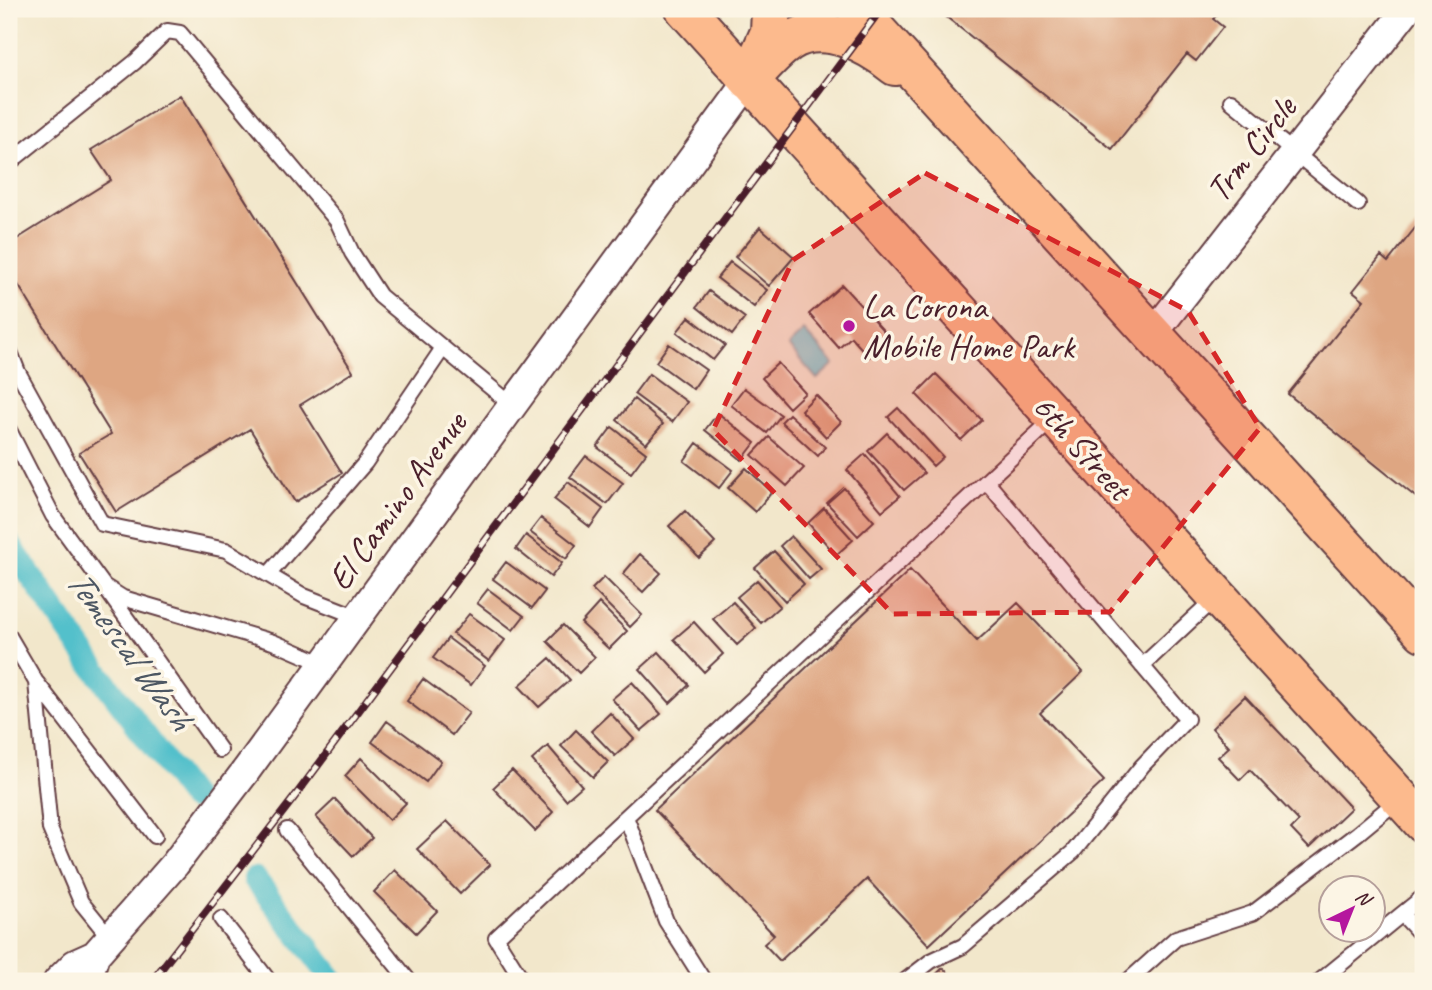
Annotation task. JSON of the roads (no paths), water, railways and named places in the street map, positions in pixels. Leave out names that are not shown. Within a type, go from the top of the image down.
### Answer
[{"type":"main road","name":"6th Street","points":[[685,9],[1412,810]]},
{"type":"main road","points":[[748,81],[770,32],[771,9]]},
{"type":"main road","points":[[857,9],[1423,632]]},
{"type":"main road","points":[[748,81],[789,41],[816,31],[857,41],[892,63],[956,119]]},
{"type":"street","name":"Trm Circle","points":[[1153,334],[1407,9]]},
{"type":"street","name":"El Camino Avenue","points":[[58,981],[75,964],[102,946],[174,864],[245,772],[748,81]]},
{"type":"street","name":"El Camino Avenue","points":[[84,981],[102,946]]},
{"type":"lane","points":[[1414,9],[1423,16]]},
{"type":"lane","points":[[9,163],[135,62],[167,31],[180,33],[337,221],[352,253],[380,296],[512,405]]},
{"type":"lane","points":[[1231,101],[1358,204]]},
{"type":"lane","points":[[268,575],[365,463],[443,348]]},
{"type":"lane","points":[[9,349],[18,372],[102,524],[226,550],[304,596],[358,617]]},
{"type":"lane","points":[[523,981],[496,938],[1055,417]]},
{"type":"lane","points":[[9,430],[53,516],[220,750]]},
{"type":"lane","points":[[905,981],[931,961],[963,946],[1073,852],[1142,766],[1187,719],[986,481]]},
{"type":"lane","points":[[104,586],[123,598],[273,642],[324,664]]},
{"type":"lane","points":[[1142,666],[1217,596]]},
{"type":"lane","points":[[9,636],[36,682],[155,836]]},
{"type":"lane","points":[[36,682],[50,829],[102,946]]},
{"type":"lane","points":[[1128,981],[1176,938],[1253,913],[1366,827],[1412,810]]},
{"type":"lane","points":[[626,817],[666,921],[704,981]]},
{"type":"lane","points":[[287,830],[409,981]]},
{"type":"lane","points":[[1321,981],[1423,897]]},
{"type":"lane","points":[[1402,914],[1423,937]]},
{"type":"lane","points":[[220,919],[269,981]]},
{"type":"water","points":[[804,331],[834,364],[817,379],[788,346]]},
{"type":"waterway","name":"Temescal Wash","points":[[9,544],[90,662],[192,798]]},
{"type":"waterway","name":"Temescal Wash","points":[[255,879],[334,981]]},
{"type":"railway","points":[[152,981],[293,799],[881,9]]},
{"type":"place","name":"La Corona Mobile Home Park","points":[[849,326]]}]
